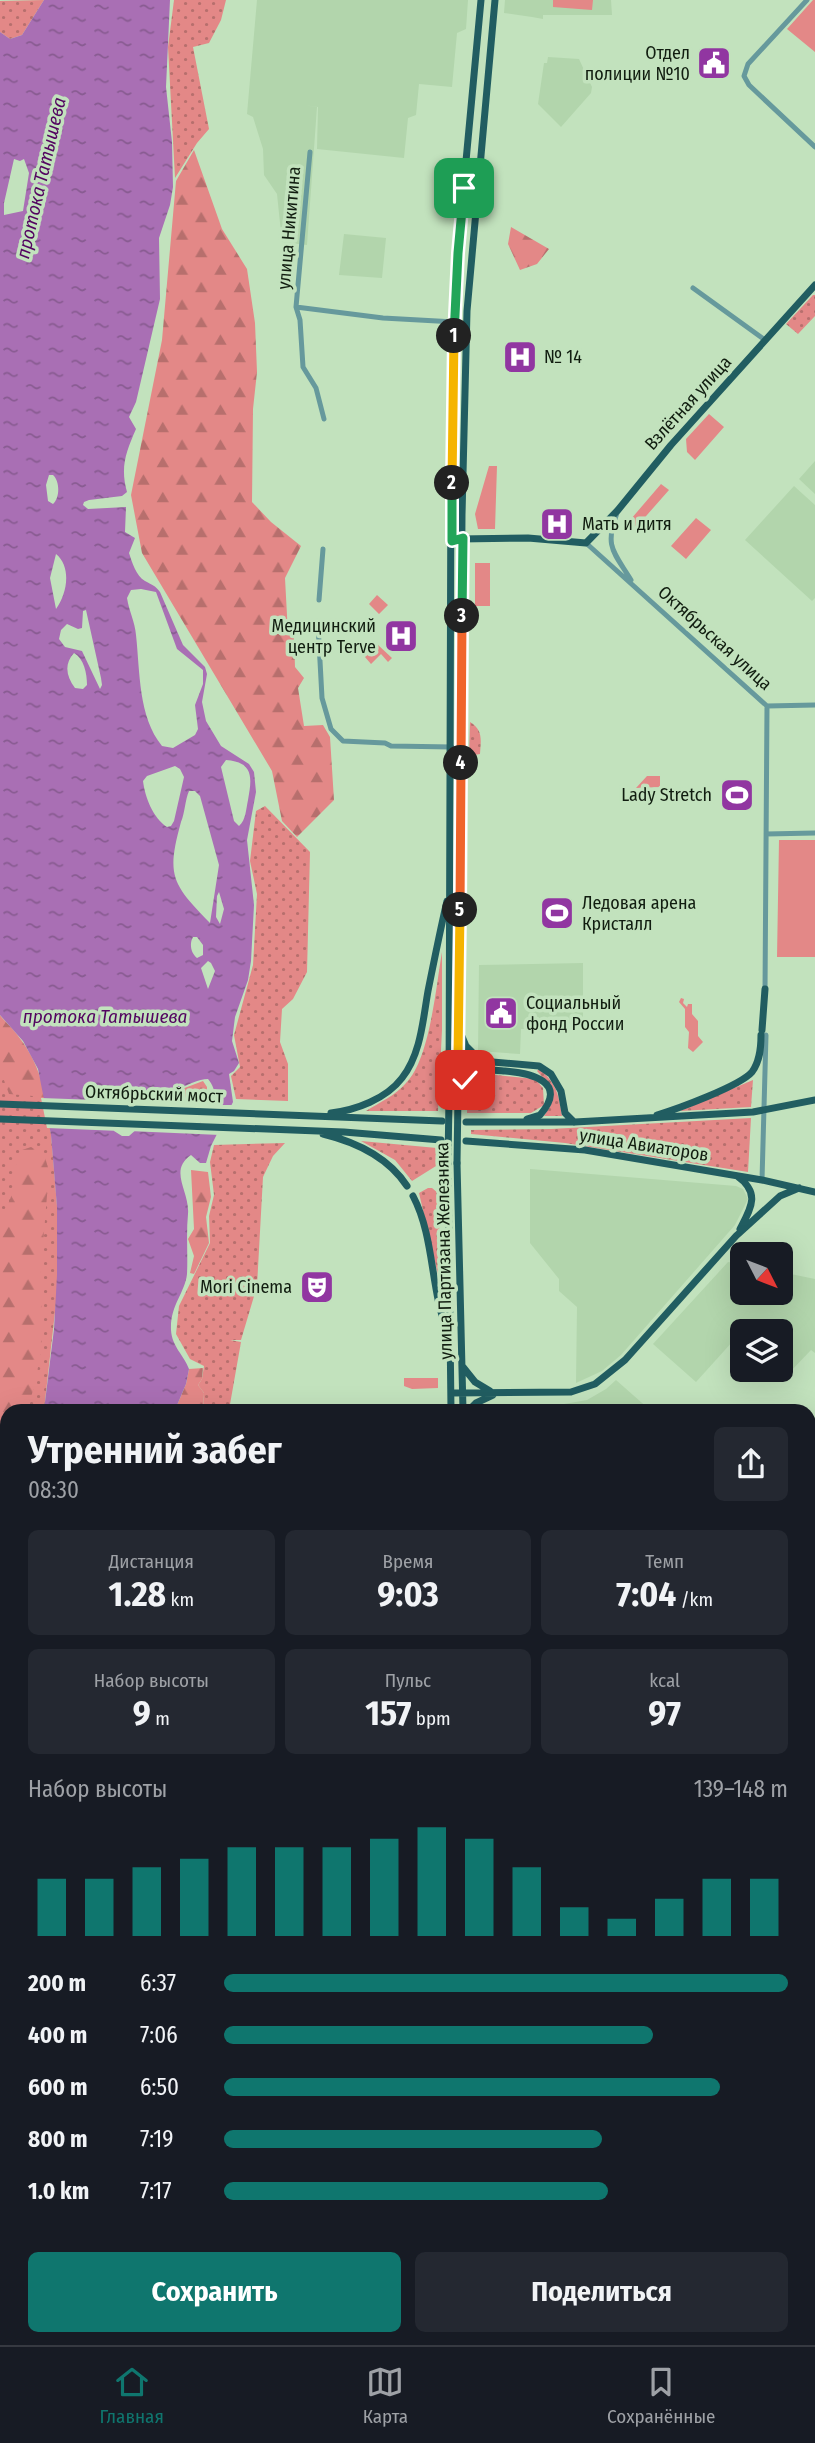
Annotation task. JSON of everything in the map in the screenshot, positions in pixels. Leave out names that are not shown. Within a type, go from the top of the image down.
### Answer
[{"type":"main road","name":"улица Партизана Железняка","points":[[463,1404],[449,1097],[452,541],[458,253],[481,0]]},
{"type":"main road","name":"улица Партизана Железняка","points":[[451,1404],[452,1163],[458,1096],[465,380],[471,253],[495,0]]},
{"type":"main road","points":[[461,220],[468,224],[474,219]]},
{"type":"main road","points":[[458,253],[466,250],[471,253]]},
{"type":"main road","name":"Взлётная улица","points":[[586,543],[815,285]]},
{"type":"main road","points":[[452,541],[463,538],[528,538],[586,543]]},
{"type":"main road","points":[[306,1116],[347,1111],[390,1089],[402,1078],[419,1040],[450,888]]},
{"type":"main road","points":[[647,1118],[673,1110],[744,1079],[757,1063],[761,1051],[765,989]]},
{"type":"main road","points":[[458,1024],[466,1046],[481,1061],[539,1066],[551,1073],[561,1091],[565,1113],[575,1122]]},
{"type":"main road","points":[[458,1096],[465,1080],[479,1071],[534,1074],[548,1087],[547,1105],[535,1118],[512,1123]]},
{"type":"main road","name":"улица Авиаторов","points":[[466,1122],[575,1122],[647,1118],[765,1110],[815,1100]]},
{"type":"main road","name":"Октябрьский мост","points":[[0,1104],[306,1116]]},
{"type":"main road","points":[[306,1116],[442,1121]]},
{"type":"main road","name":"Октябрьский мост","points":[[0,1119],[306,1130]]},
{"type":"main road","points":[[306,1130],[441,1140]]},
{"type":"main road","points":[[306,1130],[357,1145],[392,1167],[407,1186]]},
{"type":"main road","name":"улица Авиаторов","points":[[466,1141],[585,1150],[762,1180],[815,1192]]},
{"type":"main road","points":[[734,1175],[745,1182],[751,1192],[752,1202],[736,1236]]},
{"type":"main road","points":[[451,1394],[571,1392],[602,1380],[625,1360],[736,1236],[780,1196],[799,1188]]},
{"type":"main road","points":[[413,1196],[423,1220],[440,1314],[450,1339]]},
{"type":"main road","points":[[463,1367],[475,1382],[497,1394]]},
{"type":"main road","points":[[476,1404],[497,1394]]},
{"type":"street","points":[[807,0],[748,64],[744,76],[749,85],[815,147]]},
{"type":"street","name":"улица Никитина","points":[[310,152],[296,307],[300,320],[303,367],[316,388],[324,419]]},
{"type":"street","points":[[692,288],[755,331],[765,341]]},
{"type":"street","name":"улица Никитина","points":[[296,307],[331,313],[455,322]]},
{"type":"street","points":[[618,510],[611,528],[611,547],[635,586]]},
{"type":"street","name":"Октябрьская улица","points":[[586,543],[767,706],[765,989]]},
{"type":"street","points":[[318,600],[323,549]]},
{"type":"street","points":[[318,624],[323,698],[331,729],[343,741],[385,743],[391,746],[452,747]]},
{"type":"street","points":[[767,706],[815,705]]},
{"type":"street","points":[[766,834],[815,833]]},
{"type":"street","points":[[762,1180],[764,1033]]},
{"type":"shaded area","points":[[257,0],[468,0],[466,29],[457,33],[452,87],[419,84],[416,115],[408,118],[404,158],[317,149],[318,107],[303,105],[317,107],[307,245],[282,242],[277,194],[264,175],[263,149],[253,117],[247,114]]},
{"type":"shaded area","points":[[505,0],[611,0],[612,15],[543,15],[543,19],[504,13]]},
{"type":"shaded area","points":[[548,57],[579,59],[592,87],[591,93],[561,127],[538,104],[544,63],[547,63]]},
{"type":"shaded area","points":[[344,234],[386,238],[382,278],[339,275]]},
{"type":"shaded area","points":[[815,461],[815,494],[799,479]]},
{"type":"shaded area","points":[[794,486],[815,505],[815,598],[812,601],[745,540]]},
{"type":"shaded area","points":[[583,963],[583,1023],[532,1025],[528,1029],[521,1029],[520,1054],[478,1051],[479,965]]},
{"type":"shaded area","points":[[530,1169],[736,1186],[743,1189],[748,1199],[735,1225],[621,1355],[602,1371],[576,1383],[577,1307],[559,1291],[559,1279],[530,1243]]},
{"type":"shaded area","points":[[728,1262],[730,1306],[793,1306],[793,1274],[815,1279],[815,1353],[811,1350],[793,1369],[793,1319],[730,1319],[730,1344],[696,1382],[653,1344]]},
{"type":"shaded area","points":[[616,1380],[643,1404],[564,1404],[587,1400]]},
{"type":"green space","points":[[44,0],[22,35],[10,39],[0,32],[0,1]]},
{"type":"green space","points":[[174,0],[226,0],[221,20],[209,43],[193,47],[209,129],[175,178],[168,47]]},
{"type":"green space","points":[[553,0],[593,0],[592,10],[553,7]]},
{"type":"green space","points":[[815,0],[815,52],[787,29]]},
{"type":"green space","points":[[194,150],[222,229],[247,269],[255,323],[257,372],[253,409],[252,502],[271,522],[301,546],[285,578],[288,634],[294,638],[295,667],[304,678],[298,688],[304,726],[323,725],[330,737],[334,800],[297,837],[282,821],[272,771],[142,553],[131,495],[162,340],[176,181]]},
{"type":"green space","points":[[511,227],[549,249],[537,264],[520,270],[508,244]]},
{"type":"green space","points":[[813,295],[815,316],[798,334],[786,324]]},
{"type":"green space","points":[[709,414],[724,427],[695,460],[687,452],[686,439]]},
{"type":"green space","points":[[489,466],[497,466],[495,529],[478,529],[475,514]]},
{"type":"green space","points":[[661,484],[669,490],[632,532],[625,526]]},
{"type":"green space","points":[[696,518],[711,530],[686,559],[671,546]]},
{"type":"green space","points":[[475,563],[490,563],[490,606],[475,606]]},
{"type":"green space","points":[[377,595],[388,605],[379,614],[369,604]]},
{"type":"green space","points":[[377,644],[392,658],[388,662],[381,654],[371,664],[365,657]]},
{"type":"green space","points":[[470,722],[479,732],[481,744],[480,754],[469,756]]},
{"type":"green space","points":[[647,776],[660,776],[660,787],[636,788]]},
{"type":"green space","points":[[265,806],[310,852],[307,972],[293,999],[282,1009],[280,1042],[288,1064],[288,1101],[236,1099],[231,1076],[240,1067],[234,1035],[253,965],[257,894],[250,861],[256,811]]},
{"type":"green space","points":[[779,840],[815,840],[815,957],[777,957]]},
{"type":"green space","points":[[442,952],[438,1111],[366,1111],[397,1092],[414,1072],[431,1021]]},
{"type":"green space","points":[[681,998],[687,1007],[692,1004],[692,1014],[698,1021],[698,1036],[703,1042],[693,1052],[688,1048],[689,1032],[685,1027],[685,1009],[679,1002]]},
{"type":"green space","points":[[0,1015],[42,1083],[51,1134],[57,1206],[57,1294],[45,1404],[0,1404]]},
{"type":"green space","points":[[0,1016],[29,1052],[39,1073],[45,1097],[9,1094],[0,1069]]},
{"type":"green space","points":[[539,1069],[556,1090],[562,1116],[544,1116],[551,1105],[551,1087],[537,1071]]},
{"type":"green space","points":[[487,1074],[535,1079],[543,1088],[544,1105],[531,1113],[467,1113],[468,1087],[479,1076]]},
{"type":"green space","points":[[753,1080],[751,1107],[680,1111]]},
{"type":"green space","points":[[203,1081],[211,1104],[178,1102],[174,1097],[174,1092]]},
{"type":"green space","points":[[751,1118],[748,1172],[565,1143],[471,1134],[471,1130],[551,1129]]},
{"type":"green space","points":[[361,1141],[437,1148],[436,1166],[412,1181],[395,1160]]},
{"type":"green space","points":[[285,1143],[273,1156],[263,1177],[257,1286],[241,1340],[230,1340],[241,1342],[230,1404],[203,1404],[204,1393],[198,1385],[204,1366],[190,1359],[176,1334],[179,1306],[210,1243],[209,1216],[214,1195],[210,1162],[214,1145]]},
{"type":"green space","points":[[31,1147],[44,1154],[49,1171],[41,1269],[42,1344],[29,1404],[0,1404],[0,1218],[12,1194],[16,1162],[22,1150]]},
{"type":"green space","points":[[191,1170],[208,1172],[211,1197],[206,1217],[209,1243],[194,1274],[190,1273],[194,1256],[188,1239],[194,1229]]},
{"type":"green space","points":[[428,1188],[438,1193],[442,1292],[419,1193]]},
{"type":"green space","points":[[203,1368],[202,1379],[198,1385],[204,1393],[203,1404],[178,1404],[189,1369]]},
{"type":"green space","points":[[404,1378],[438,1378],[438,1388],[412,1389],[404,1386]]},
{"type":"water","name":"протока Татышева","points":[[44,0],[170,0],[166,87],[172,142],[173,187],[159,238],[160,299],[136,402],[129,417],[136,429],[125,460],[127,492],[122,496],[89,500],[83,505],[88,509],[126,507],[125,532],[135,538],[129,553],[135,568],[142,579],[160,592],[183,645],[205,667],[207,674],[202,702],[206,721],[221,746],[249,764],[254,772],[256,792],[247,840],[254,905],[251,961],[248,980],[235,1017],[232,1041],[239,1063],[229,1074],[233,1102],[211,1146],[206,1163],[200,1163],[191,1155],[184,1161],[180,1175],[188,1206],[187,1274],[173,1313],[171,1330],[189,1369],[178,1404],[45,1404],[54,1329],[57,1275],[57,1207],[51,1135],[38,1069],[23,1041],[0,1015],[0,32],[10,39],[22,35]],"holes":[[[14,159],[24,159],[29,173],[23,211],[4,215],[4,203]],[[49,475],[53,475],[58,485],[58,494],[53,504],[48,501],[46,485]],[[56,554],[66,573],[65,588],[56,609],[50,578]],[[131,590],[156,592],[177,649],[203,670],[203,684],[195,705],[198,729],[195,735],[173,748],[162,746],[144,708],[135,630],[127,598]],[[86,610],[101,678],[100,689],[82,651],[65,647],[59,639],[61,630],[67,624],[82,628],[83,611]],[[74,653],[84,667],[87,685],[83,689],[75,688],[68,675]],[[226,760],[242,764],[249,772],[250,778],[243,821],[239,826],[234,821],[221,767]],[[175,766],[180,769],[184,777],[171,826],[167,827],[162,823],[150,807],[143,781],[147,776]],[[189,791],[195,791],[200,796],[219,865],[210,923],[180,888],[174,867],[176,840]],[[219,892],[224,909],[220,924],[216,917],[217,896]],[[197,937],[203,945],[203,955],[197,958],[193,954],[192,940]],[[208,961],[215,971],[208,989],[201,968]],[[208,1079],[213,1088],[215,1097],[211,1117],[191,1128],[138,1128],[129,1136],[122,1136],[114,1131],[112,1120],[121,1099],[155,1099]]]},
{"type":"pier","points":[[41,1098],[124,1101],[116,1120],[120,1131],[47,1128]]},
{"type":"pier","points":[[210,1105],[235,1105],[220,1135],[129,1131],[136,1125],[199,1124],[208,1115]]},
{"type":"place","name":"Отдел полиции №10","points":[[714,63]]},
{"type":"place","name":"№ 14","points":[[520,357]]},
{"type":"place","name":"Мать и дитя","points":[[557,524]]},
{"type":"place","name":"Медицинский центр Terve","points":[[401,636]]},
{"type":"place","name":"Lady Stretch","points":[[737,795]]},
{"type":"place","name":"Ледовая арена Кристалл","points":[[557,913]]},
{"type":"place","name":"Социальный фонд России","points":[[501,1013]]},
{"type":"place","name":"Mori Cinema","points":[[317,1287]]},
{"type":"route","points":[[464,188],[457,267],[451,457],[452,541],[463,538],[458,1096],[465,1080]]}]
